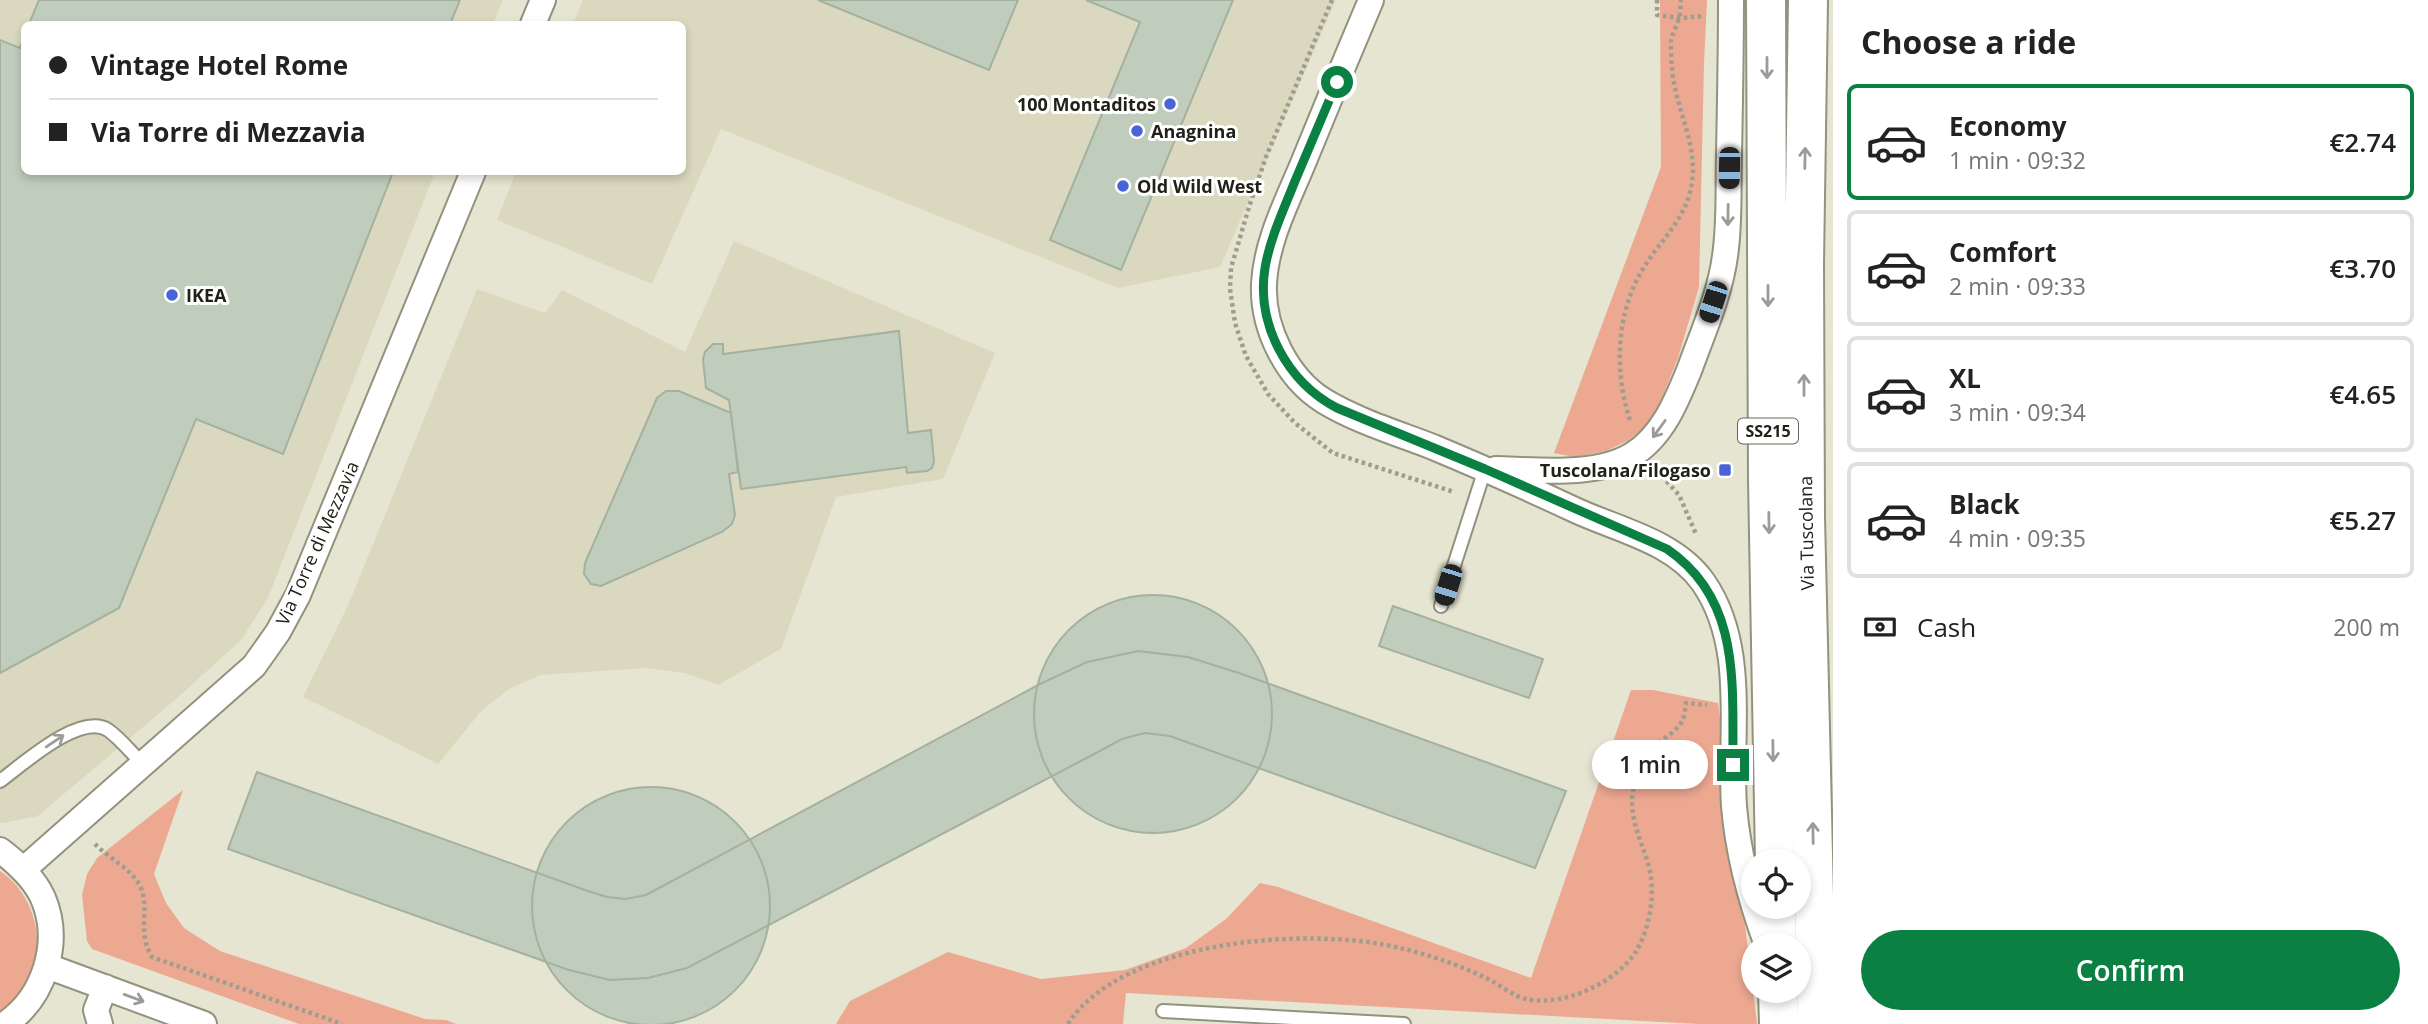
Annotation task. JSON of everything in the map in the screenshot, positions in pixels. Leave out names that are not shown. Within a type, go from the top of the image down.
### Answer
[{"type":"main road","name":"Via Tuscolana","points":[[1766,0],[1768,467],[1775,849]]},
{"type":"main road","name":"Via Tuscolana","points":[[1808,0],[1804,263],[1805,517],[1817,1024]]},
{"type":"main road","points":[[1778,1003],[1779,1024]]},
{"type":"street","points":[[534,21],[543,0]]},
{"type":"street","points":[[1371,0],[1272,242],[1265,269],[1264,287],[1269,323],[1281,354],[1290,368],[1322,400],[1367,422],[1485,469],[1667,549],[1695,572],[1708,590],[1722,622],[1731,661],[1733,788],[1740,856],[1763,933]]},
{"type":"street","points":[[1485,469],[1543,471],[1608,465],[1642,448],[1652,439],[1672,410],[1696,350],[1725,258],[1723,8]]},
{"type":"street","name":"Via Torre di Mezzavia","points":[[24,869],[254,666],[278,632],[298,595],[472,175]]},
{"type":"street","points":[[0,850],[24,869],[43,898],[51,932],[47,966],[36,993],[18,1015],[5,1024]]},
{"type":"street","points":[[47,966],[204,1024]]},
{"type":"street","points":[[100,1024],[96,1010],[105,987]]},
{"type":"lane","points":[[1441,606],[1485,469]]},
{"type":"lane","points":[[0,781],[70,731],[88,726],[106,729],[143,764]]},
{"type":"lane","points":[[1163,1011],[1404,1024]]},
{"type":"path","points":[[1332,0],[1266,157],[1231,268],[1230,289],[1235,323],[1246,356],[1268,394],[1294,423],[1333,453],[1474,499]]},
{"type":"path","points":[[1657,0],[1657,15],[1680,18],[1723,8]]},
{"type":"path","points":[[1068,1024],[1076,1010],[1120,977],[1195,952],[1268,939],[1326,938],[1400,947],[1450,962],[1526,999],[1565,998],[1588,991],[1623,968],[1636,952],[1644,934],[1651,906],[1652,879],[1634,825],[1633,790],[1647,757],[1683,720],[1686,703]]},
{"type":"path","points":[[76,822],[100,849],[139,883],[144,897],[145,944],[152,957],[342,1024]]},
{"type":"shaded area","name":"IKEA","points":[[0,0],[503,0],[494,21],[21,21],[21,175],[434,175],[268,598],[241,640],[38,816],[0,823]]},
{"type":"shaded area","points":[[583,0],[1336,0],[1220,267],[1118,288],[721,129],[652,284],[497,220],[515,175],[686,175],[686,21],[574,21]]},
{"type":"shaded area","points":[[1660,0],[1707,0],[1699,287],[1678,358],[1649,424],[1627,441],[1606,451],[1574,457],[1554,453],[1661,167]]},
{"type":"shaded area","points":[[734,241],[995,353],[943,479],[836,497],[781,649],[718,685],[685,673],[647,668],[540,675],[511,688],[482,710],[438,764],[303,697],[349,603],[477,289],[545,313],[562,290],[685,352]]},
{"type":"shaded area","points":[[1631,690],[1653,690],[1718,703],[1741,892],[1741,919],[1744,919],[1746,933],[1741,933],[1741,1003],[1754,1003],[1757,1024],[1699,1024],[1126,993],[1123,1024],[836,1024],[850,1001],[948,952],[1041,979],[1125,970],[1186,948],[1226,919],[1260,883],[1278,887],[1531,978]]},
{"type":"shaded area","points":[[183,790],[154,874],[166,903],[184,928],[220,951],[425,1019],[446,1020],[456,1024],[299,1024],[92,949],[87,941],[82,895],[87,874],[97,858]]},
{"type":"shaded area","points":[[0,871],[11,880],[28,903],[37,944],[33,972],[24,990],[0,1014]]},
{"type":"building","points":[[39,0],[460,0],[451,21],[30,21]]},
{"type":"building","points":[[818,0],[1018,0],[989,70]]},
{"type":"building","name":"Anagnina","points":[[1086,0],[1233,0],[1121,270],[1050,240],[1140,22]]},
{"type":"building","name":"IKEA","points":[[0,40],[20,48],[21,45],[21,175],[392,175],[283,454],[196,419],[119,608],[0,673]]},
{"type":"building","points":[[899,331],[908,433],[931,430],[934,462],[932,468],[907,473],[906,467],[741,489],[729,400],[706,388],[703,359],[705,352],[713,344],[723,344],[723,354]]},
{"type":"building","points":[[666,391],[679,391],[731,413],[738,472],[729,474],[735,515],[732,524],[722,532],[601,586],[591,584],[584,574],[585,563],[657,398]]},
{"type":"building","points":[[1153,595],[1176,597],[1199,604],[1219,615],[1237,630],[1252,648],[1263,668],[1270,691],[1270,737],[1263,760],[1252,780],[1237,798],[1219,813],[1199,824],[1176,831],[1153,833],[1130,831],[1107,824],[1087,813],[1069,798],[1054,780],[1043,760],[1036,737],[1034,714],[1036,691],[1043,668],[1054,648],[1069,630],[1087,615],[1107,604],[1130,597]]},
{"type":"building","points":[[1393,606],[1543,659],[1529,698],[1379,646]]},
{"type":"building","points":[[1138,651],[1188,657],[1239,673],[1566,791],[1535,868],[1170,736],[1145,733],[1122,739],[687,968],[648,978],[610,980],[569,970],[228,849],[257,772],[607,897],[626,899],[646,895],[1040,684],[1087,662]]},
{"type":"building","points":[[651,787],[674,789],[697,796],[717,807],[735,822],[750,840],[761,860],[768,883],[768,929],[761,952],[750,972],[735,990],[717,1005],[697,1016],[674,1023],[651,1025],[628,1023],[605,1016],[585,1005],[567,990],[552,972],[541,952],[534,929],[532,906],[534,883],[541,860],[552,840],[567,822],[585,807],[605,796],[628,789]]},
{"type":"place","name":"100 Montaditos","points":[[1170,104]]},
{"type":"place","name":"Anagnina","points":[[1137,131]]},
{"type":"place","name":"Old Wild West","points":[[1123,186]]},
{"type":"place","name":"IKEA","points":[[172,295]]},
{"type":"place","name":"Tuscolana/Filogaso","points":[[1725,470]]},
{"type":"route","points":[[1337,82],[1274,234],[1265,269],[1265,305],[1281,354],[1299,379],[1322,400],[1337,408],[1667,549],[1686,563],[1708,590],[1727,641],[1732,672],[1733,765]]}]
